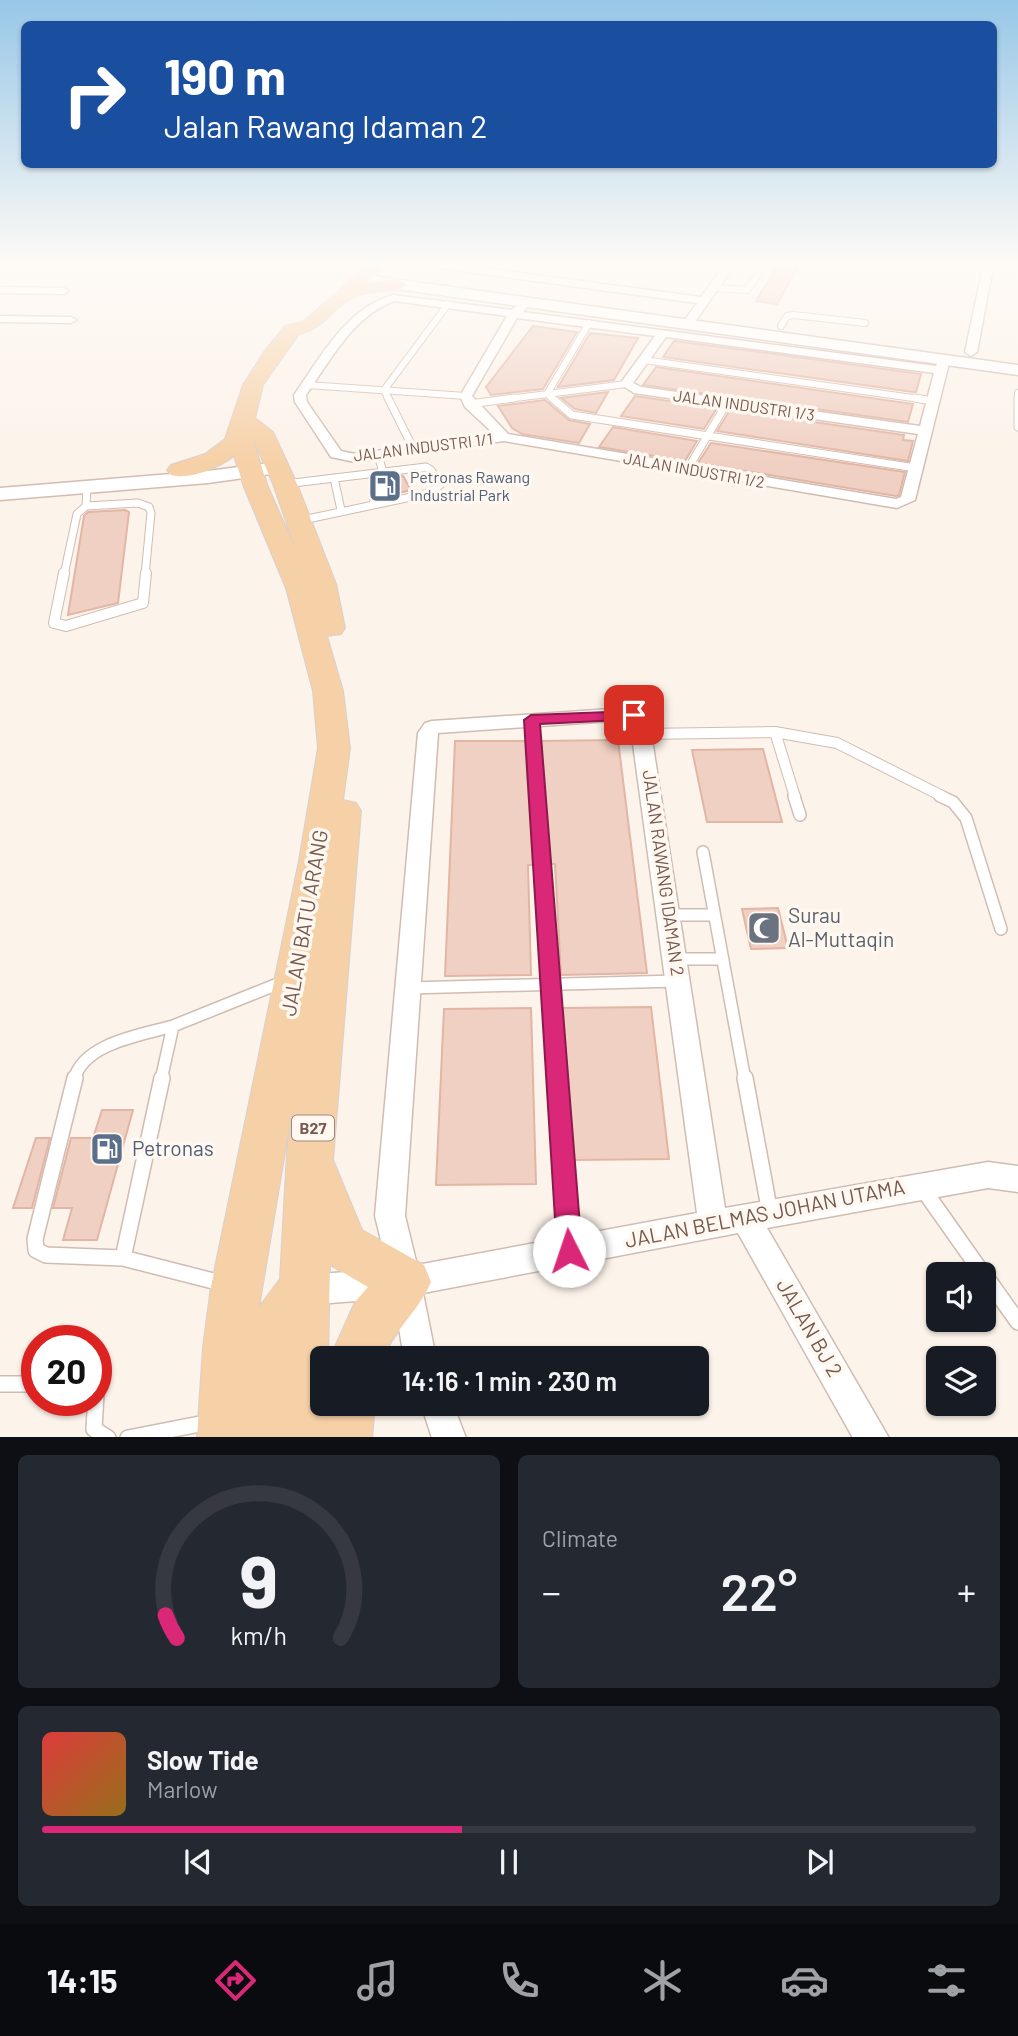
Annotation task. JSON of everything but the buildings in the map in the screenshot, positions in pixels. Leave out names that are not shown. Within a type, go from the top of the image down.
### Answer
[{"type":"main road","name":"JALAN BATU ARANG","points":[[296,329],[292,330],[271,356],[253,384],[242,428],[322,584],[342,688],[349,745],[328,992],[310,1153],[299,1437]]},
{"type":"main road","points":[[179,470],[219,457],[230,450],[242,428]]},
{"type":"main road","points":[[208,477],[234,480],[270,479]]},
{"type":"main road","name":"JALAN BATU ARANG","points":[[234,1431],[236,1287],[317,861],[334,747],[328,691],[270,479]]},
{"type":"main road","points":[[310,1153],[328,1210],[344,1246],[406,1282],[373,1320],[361,1346]]},
{"type":"main road","points":[[234,1431],[281,1317],[304,1290]]},
{"type":"main road","points":[[344,1437],[347,1416]]},
{"type":"street","points":[[307,386],[349,329]]},
{"type":"street","points":[[504,437],[468,400],[508,329]]},
{"type":"street","points":[[634,329],[942,365],[1018,370]]},
{"type":"street","points":[[772,329],[942,365]]},
{"type":"street","points":[[803,329],[1018,359]]},
{"type":"street","points":[[971,352],[976,329]]},
{"type":"street","points":[[626,384],[663,333]]},
{"type":"street","name":"JALAN INDUSTRI 1/2","points":[[504,437],[897,504],[908,500],[942,365]]},
{"type":"street","name":"JALAN INDUSTRI 1/3","points":[[626,384],[638,390],[926,431]]},
{"type":"street","name":"JALAN INDUSTRI 1/1","points":[[307,386],[300,395],[301,402],[336,454],[355,458],[504,437]]},
{"type":"street","points":[[0,482],[179,470],[270,479]]},
{"type":"street","points":[[0,494],[87,496],[208,477]]},
{"type":"street","points":[[418,1346],[390,1216],[428,733],[432,727],[441,725],[626,714],[634,715],[639,720],[643,734]]},
{"type":"street","name":"JALAN RAWANG IDAMAN 2","points":[[643,734],[713,1224]]},
{"type":"street","name":"JALAN BELMAS JOHAN UTAMA","points":[[304,1290],[406,1282],[920,1185],[988,1175],[1018,1179]]},
{"type":"street","name":"JALAN BJ 2","points":[[757,1216],[872,1437]]},
{"type":"street","points":[[441,1416],[449,1437]]},
{"type":"lane","points":[[384,390],[429,329]]},
{"type":"lane","points":[[547,394],[585,329]]},
{"type":"lane","points":[[644,360],[933,401]]},
{"type":"lane","points":[[307,386],[384,390],[468,400],[626,384]]},
{"type":"lane","points":[[384,390],[414,450]]},
{"type":"lane","points":[[1018,393],[1018,428]]},
{"type":"lane","points":[[547,394],[572,415],[916,468]]},
{"type":"lane","points":[[687,470],[727,403]]},
{"type":"lane","points":[[373,504],[383,472],[378,454]]},
{"type":"lane","points":[[426,467],[431,470],[440,485],[430,493],[341,510],[270,479],[334,478],[426,467]]},
{"type":"lane","points":[[334,478],[341,510]]},
{"type":"lane","points":[[87,496],[149,507],[151,513],[143,603],[66,626],[54,624],[77,514],[87,496]]},
{"type":"lane","points":[[531,720],[569,1251]]},
{"type":"lane","points":[[643,734],[775,732],[837,743],[953,802],[966,818],[1001,929]]},
{"type":"lane","points":[[775,732],[800,815]]},
{"type":"lane","points":[[703,852],[723,959],[757,1216]]},
{"type":"lane","points":[[669,915],[714,915]]},
{"type":"lane","points":[[408,988],[550,984],[677,970],[723,959]]},
{"type":"lane","points":[[236,1287],[122,1258],[46,1255],[36,1250],[35,1239],[77,1069],[86,1058],[295,977]]},
{"type":"lane","points":[[122,1258],[173,1026]]},
{"type":"lane","points":[[920,1185],[975,1262]]},
{"type":"lane","points":[[996,1292],[1018,1322]]},
{"type":"lane","points":[[0,1384],[21,1384]]},
{"type":"lane","points":[[95,1416],[94,1429],[108,1437]]},
{"type":"lane","points":[[128,1437],[234,1431]]},
{"type":"place","name":"Petronas Rawang Industrial Park","points":[[385,486]]},
{"type":"place","name":"Surau Al-Muttaqin","points":[[764,928]]},
{"type":"place","name":"Petronas","points":[[107,1149]]},
{"type":"route","points":[[569,1251],[531,720],[634,715]]}]
